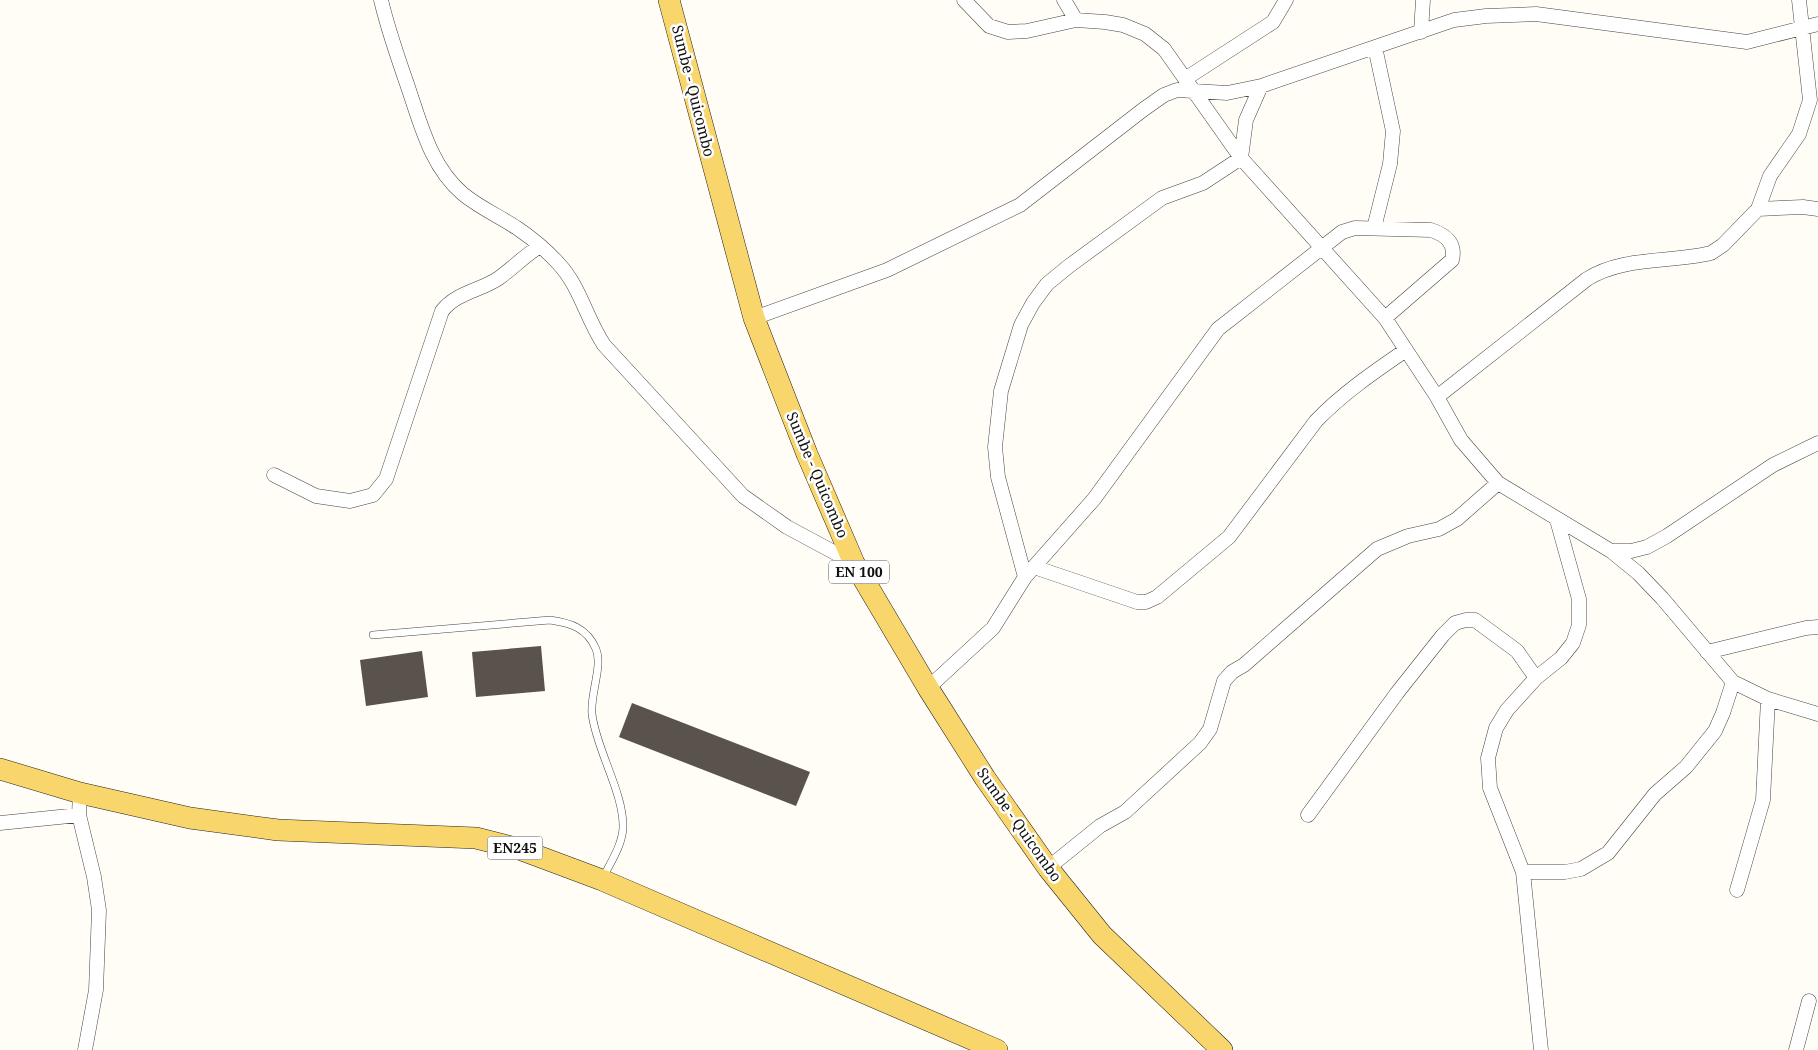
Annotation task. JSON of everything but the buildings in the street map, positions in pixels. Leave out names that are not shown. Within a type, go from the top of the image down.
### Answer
[{"type":"main road","name":"Sumbe - Quicombo","points":[[669,0],[754,318],[807,454],[854,563],[928,688],[985,778],[1048,868],[1102,935],[1222,1050]]},
{"type":"main road","name":"EN245","points":[[0,768],[80,793],[190,818],[278,830],[476,838],[519,849],[602,880],[997,1050]]},
{"type":"main road","points":[[1198,1028],[1199,1050]]},
{"type":"street","points":[[380,0],[435,159],[461,192],[481,209],[516,227],[558,263],[577,287],[594,330],[604,345],[731,485],[787,527],[854,563]]},
{"type":"street","points":[[964,0],[989,26],[1008,32],[1026,31],[1076,20],[1123,25],[1145,34],[1164,49],[1241,158],[1385,318],[1437,397],[1461,440],[1498,483],[1611,551],[1662,598],[1733,682],[1768,699],[1818,714]]},
{"type":"street","points":[[1064,0],[1076,20]]},
{"type":"street","points":[[754,318],[887,270],[1020,205],[1144,109],[1189,84],[1273,22],[1286,0]]},
{"type":"street","points":[[1421,32],[1423,0]]},
{"type":"street","points":[[1437,397],[1586,279],[1601,270],[1618,265],[1711,253],[1723,245],[1758,209],[1770,176],[1799,134],[1810,100],[1799,0]]},
{"type":"street","points":[[1189,84],[1227,92],[1261,86],[1454,20],[1513,14],[1536,14],[1747,42],[1802,30],[1818,24]]},
{"type":"street","points":[[1374,228],[1390,164],[1393,131],[1376,47]]},
{"type":"street","points":[[1029,572],[998,477],[995,447],[1001,391],[1021,324],[1033,303],[1048,284],[1069,266],[1162,198],[1202,183],[1241,158],[1246,120],[1261,86]]},
{"type":"street","points":[[1758,209],[1803,207],[1818,209]]},
{"type":"street","points":[[928,688],[986,638],[1029,572],[1094,499],[1218,329],[1342,232],[1355,228],[1374,228],[1431,230],[1441,234],[1450,241],[1454,250],[1452,260],[1385,318]]},
{"type":"street","points":[[274,475],[316,496],[350,501],[373,495],[386,479],[442,311],[458,296],[500,277],[521,258],[540,246]]},
{"type":"street","points":[[1029,572],[1137,602],[1146,602],[1157,596],[1229,537],[1316,421],[1330,407],[1348,391],[1406,350]]},
{"type":"street","points":[[1611,551],[1631,550],[1653,543],[1773,465],[1818,444]]},
{"type":"street","points":[[1048,868],[1100,826],[1125,812],[1200,744],[1210,729],[1224,682],[1232,672],[1244,665],[1377,549],[1408,536],[1440,529],[1457,519],[1498,483]]},
{"type":"street","points":[[1541,1050],[1523,872],[1490,788],[1488,758],[1496,728],[1504,716],[1536,678],[1561,658],[1573,643],[1579,625],[1579,599],[1557,520]]},
{"type":"street","points":[[1308,815],[1397,693],[1443,635],[1455,624],[1466,620],[1475,620],[1517,651],[1536,678]]},
{"type":"street","points":[[1707,652],[1806,628],[1818,627]]},
{"type":"street","points":[[1523,872],[1565,872],[1581,869],[1608,853],[1655,794],[1686,767],[1715,731],[1733,682]]},
{"type":"street","points":[[1736,890],[1762,800],[1768,699]]},
{"type":"street","points":[[80,793],[79,814],[94,877],[99,910],[96,990],[85,1050]]},
{"type":"street","points":[[0,823],[79,814]]},
{"type":"street","points":[[1796,1050],[1809,1001]]},
{"type":"lane","points":[[373,635],[550,620],[570,623],[583,630],[596,650],[598,659],[592,696],[592,716],[620,808],[623,828],[619,845],[602,880]]}]
